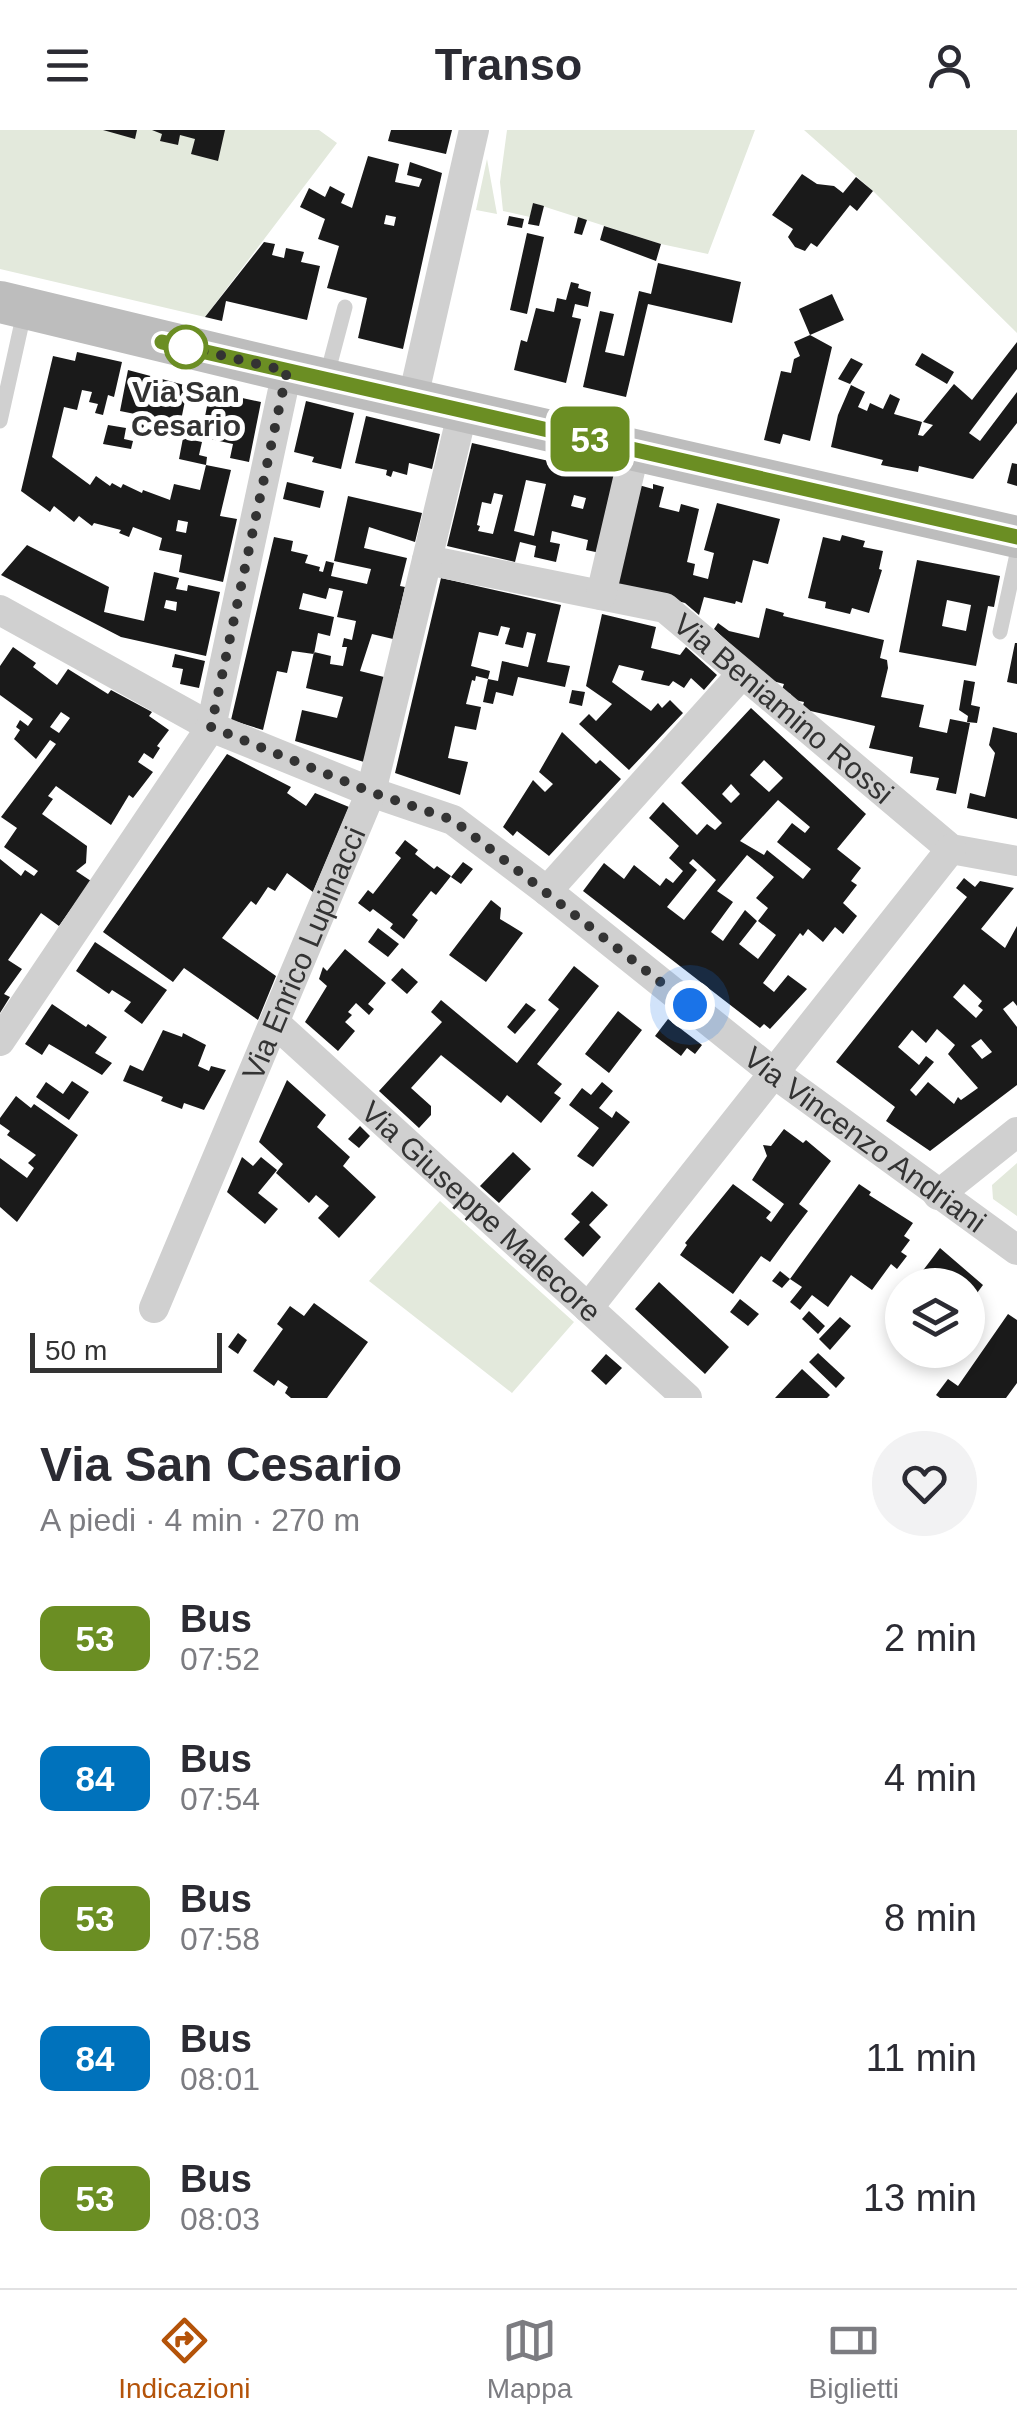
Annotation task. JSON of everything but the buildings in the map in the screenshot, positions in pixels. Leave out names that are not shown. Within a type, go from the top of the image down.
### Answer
[{"type":"main road","points":[[12,305],[636,449],[1016,558]]},
{"type":"street","points":[[413,398],[474,130]]},
{"type":"street","points":[[0,1041],[211,727],[306,375]]},
{"type":"street","name":"Via Enrico Lupinacci","points":[[154,1308],[371,792],[464,410]]},
{"type":"street","points":[[601,595],[636,449]]},
{"type":"street","name":"Via Beniamino Rossi","points":[[427,560],[665,608],[950,849]]},
{"type":"street","name":"Via Vincenzo Andriani","points":[[0,610],[211,727],[371,792],[453,820],[547,890],[776,1074],[1017,1250]]},
{"type":"street","points":[[547,890],[741,674]]},
{"type":"street","points":[[588,1308],[950,849],[1017,862]]},
{"type":"street","name":"Via Giuseppe Malecore","points":[[276,1024],[686,1398]]},
{"type":"street","points":[[938,1195],[1017,1132]]},
{"type":"lane","points":[[0,421],[12,305]]},
{"type":"lane","points":[[306,375],[345,307]]},
{"type":"lane","points":[[1000,632],[1016,558]]},
{"type":"shaded area","points":[[0,130],[319,130],[337,143],[205,317],[0,269]]},
{"type":"shaded area","points":[[507,130],[755,130],[708,254],[661,244],[533,203],[530,217],[503,211],[500,182]]},
{"type":"shaded area","points":[[804,130],[1017,130],[1017,333],[873,191]]},
{"type":"shaded area","points":[[487,159],[497,214],[476,210]]},
{"type":"shaded area","points":[[1017,1163],[1017,1216],[993,1199],[992,1185]]},
{"type":"shaded area","points":[[440,1201],[574,1322],[512,1393],[369,1281]]},
{"type":"bus line","name":"53","points":[[162,342],[1017,537]]},
{"type":"place","name":"Via San Cesario","points":[[186,347]]},
{"type":"route","points":[[186,347],[287,371],[211,727],[371,792],[453,820],[690,1005]]}]
